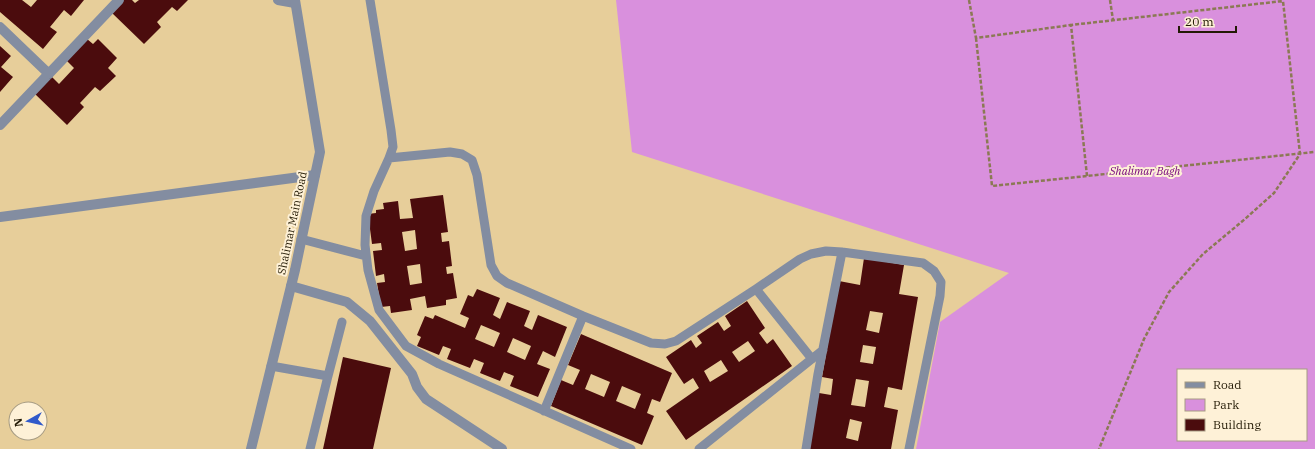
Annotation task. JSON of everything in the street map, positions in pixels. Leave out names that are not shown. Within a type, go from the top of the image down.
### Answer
[{"type":"street","points":[[0,125],[119,0]]},
{"type":"street","points":[[278,0],[295,2]]},
{"type":"street","name":"Shalimar Main Road","points":[[251,449],[302,239],[320,152],[295,2]]},
{"type":"street","points":[[0,27],[49,74]]},
{"type":"street","points":[[0,217],[315,175]]},
{"type":"street","points":[[291,286],[347,302],[370,321],[412,374],[417,387],[426,399],[502,449]]},
{"type":"lane","points":[[370,0],[393,147],[390,158],[374,192],[366,216],[366,256],[368,270],[379,310],[406,346],[439,364],[631,449]]},
{"type":"lane","points":[[390,158],[450,152],[462,154],[472,160],[477,175],[491,264],[496,276],[507,283],[583,316],[651,343],[665,344],[676,341],[800,259],[812,254],[826,251],[842,252],[923,263],[934,271],[941,282],[940,296],[909,449]]},
{"type":"lane","points":[[302,239],[366,256]]},
{"type":"lane","points":[[806,449],[842,252]]},
{"type":"lane","points":[[756,289],[812,359]]},
{"type":"lane","points":[[544,411],[583,316]]},
{"type":"lane","points":[[310,449],[342,322]]},
{"type":"lane","points":[[699,449],[823,350]]},
{"type":"lane","points":[[271,366],[328,376]]},
{"type":"path","points":[[969,0],[976,38],[992,186],[1315,152],[1315,156]]},
{"type":"path","points":[[1110,0],[1113,20]]},
{"type":"path","points":[[976,38],[1071,25],[1283,1],[1300,154],[1274,192],[1245,219],[1203,254],[1169,292],[1144,340],[1098,449]]},
{"type":"path","points":[[1071,25],[1087,176]]},
{"type":"green space","name":"Shalimar Bagh","points":[[616,0],[1315,0],[1315,449],[916,449],[940,322],[1009,273],[632,152]]},
{"type":"building","points":[[0,0],[22,0],[31,7],[37,0],[84,0],[71,16],[64,10],[50,27],[57,32],[43,49],[0,12]]},
{"type":"building","points":[[123,0],[132,0],[135,3],[139,0],[188,0],[177,11],[172,7],[157,22],[161,27],[144,44],[111,12]]},
{"type":"building","points":[[87,39],[93,44],[98,39],[117,58],[108,68],[116,76],[100,91],[95,87],[80,103],[84,107],[67,125],[34,93],[51,76],[59,84],[74,68],[66,60]]},
{"type":"building","points":[[0,46],[11,56],[1,67],[13,77],[0,92]]},
{"type":"building","points":[[443,195],[448,232],[441,233],[442,242],[449,241],[452,266],[446,267],[447,274],[453,273],[457,298],[446,300],[446,305],[427,308],[425,296],[410,299],[412,310],[391,313],[390,306],[381,307],[377,283],[385,282],[384,274],[376,276],[373,251],[382,250],[381,243],[372,244],[368,214],[376,213],[376,210],[384,209],[383,203],[398,201],[400,219],[413,218],[410,199]],"holes":[[[415,230],[417,249],[405,251],[402,232]],[[420,264],[422,283],[410,285],[407,266]]]},
{"type":"building","points":[[864,258],[904,265],[899,294],[918,297],[902,390],[888,387],[884,407],[898,410],[891,449],[809,449],[819,393],[831,395],[833,379],[822,377],[839,281],[860,285]],"holes":[[[870,311],[883,313],[879,333],[866,330]],[[863,345],[876,347],[873,364],[860,362]],[[856,379],[869,381],[865,407],[851,405]],[[850,419],[862,422],[858,441],[846,438]]]},
{"type":"building","points":[[477,289],[500,298],[493,315],[500,319],[507,302],[530,311],[524,326],[532,330],[538,315],[567,327],[555,357],[543,351],[537,364],[550,369],[538,397],[510,386],[514,376],[504,372],[500,381],[480,373],[484,363],[474,359],[470,368],[447,359],[451,349],[443,346],[439,355],[417,346],[421,337],[417,335],[425,316],[433,319],[435,315],[465,328],[469,318],[460,314],[468,295],[473,297]],"holes":[[[481,325],[500,333],[494,347],[475,339]],[[513,338],[531,346],[525,360],[507,352]]]},
{"type":"building","points":[[747,301],[765,328],[759,333],[767,344],[773,339],[792,366],[686,440],[666,411],[699,388],[693,378],[684,384],[666,357],[691,340],[696,348],[702,343],[697,336],[718,322],[724,331],[731,326],[725,316]],"holes":[[[748,341],[755,351],[739,362],[732,352]],[[721,360],[728,371],[710,382],[704,371]]]},
{"type":"building","points":[[581,334],[672,373],[660,402],[652,399],[647,413],[654,416],[642,445],[551,406],[561,380],[573,385],[580,370],[568,365]],"holes":[[[591,374],[610,382],[604,397],[585,389]],[[622,386],[641,394],[635,409],[616,401]]]},
{"type":"building","points":[[343,357],[391,368],[373,449],[323,449]]}]
